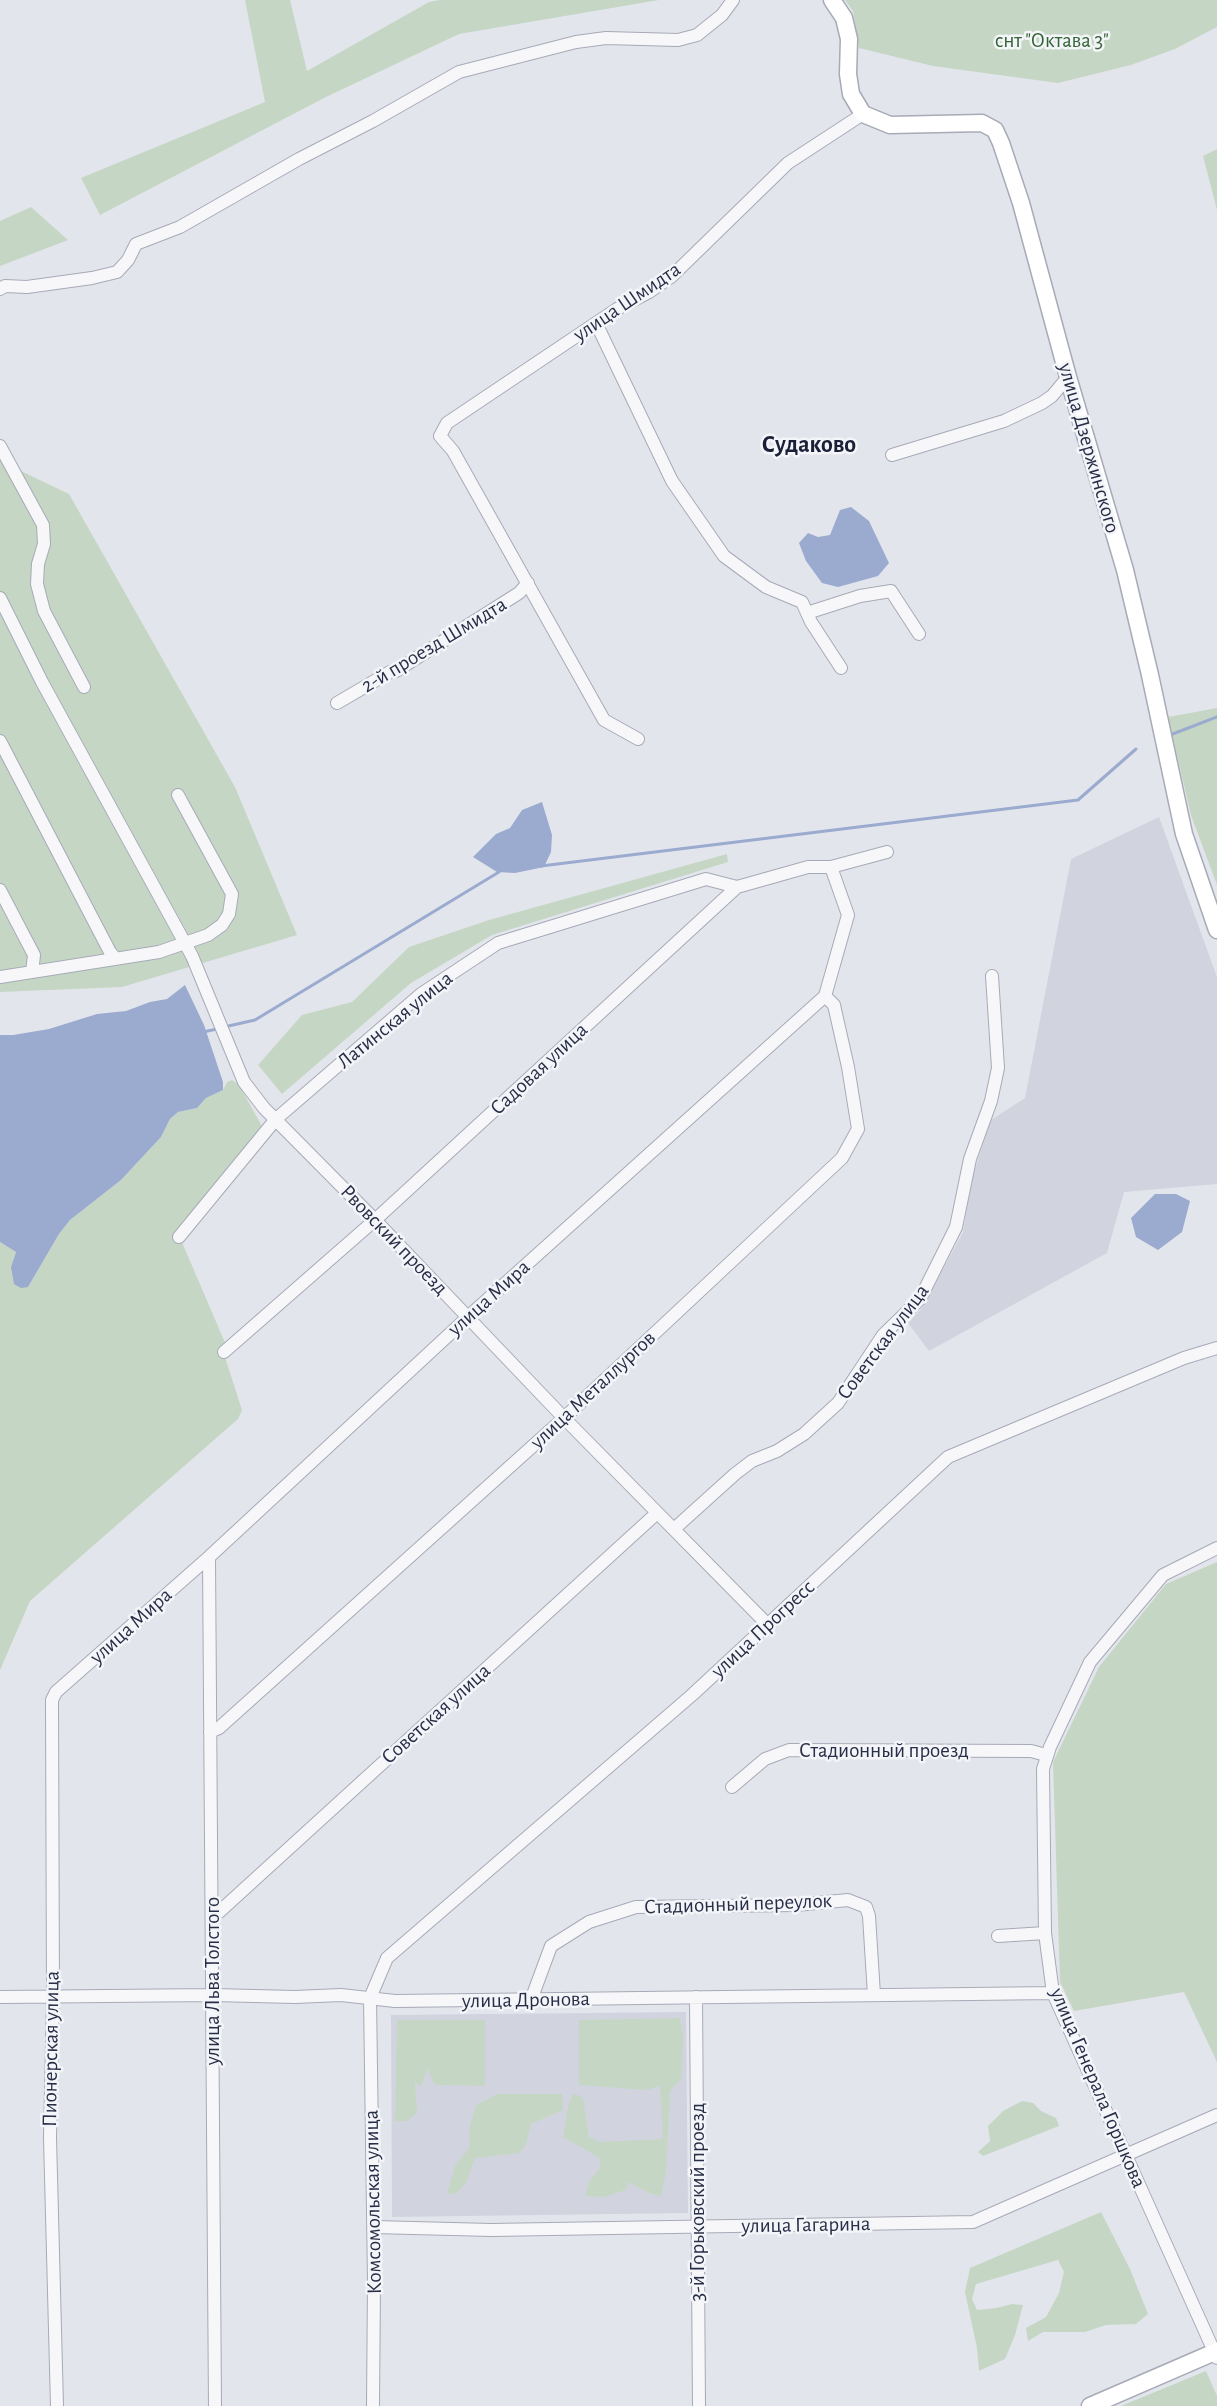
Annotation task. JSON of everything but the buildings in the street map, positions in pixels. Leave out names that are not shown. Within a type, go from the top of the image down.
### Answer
[{"type":"street","points":[[0,289],[5,286],[27,287],[92,278],[117,272],[128,260],[136,244],[180,227],[298,159],[373,121],[459,72],[576,42],[606,38],[678,40],[697,35],[722,15],[732,0]]},
{"type":"street","points":[[832,0],[844,18],[849,39],[848,74],[851,94],[863,114]]},
{"type":"street","name":"улица Шмидта","points":[[528,583],[453,451],[440,436],[447,423],[596,323],[672,276],[788,163],[863,114]]},
{"type":"street","name":"улица Дзержинского","points":[[863,114],[890,125],[982,123],[995,130],[1021,203],[1068,377],[1125,570],[1184,834],[1217,930]]},
{"type":"street","points":[[596,323],[672,481],[724,555],[766,587],[802,602],[811,622],[841,668]]},
{"type":"street","points":[[892,454],[1004,421],[1042,403],[1052,396],[1068,377]]},
{"type":"street","points":[[0,446],[43,525],[44,544],[38,564],[37,584],[44,611],[84,687]]},
{"type":"street","points":[[528,583],[604,720],[638,739]]},
{"type":"street","name":"2-й проезд Шмидта","points":[[337,703],[390,672],[396,671],[519,593],[528,583]]},
{"type":"street","points":[[807,613],[860,596],[891,591],[919,634]]},
{"type":"street","name":"Рвовский проезд","points":[[0,598],[42,682],[192,956],[244,1082],[276,1119],[564,1418],[767,1624]]},
{"type":"street","points":[[0,741],[110,952],[116,959]]},
{"type":"street","points":[[0,977],[159,952],[208,934],[222,925],[229,914],[232,894],[178,795]]},
{"type":"street","name":"Садовая улица","points":[[224,1352],[375,1220],[737,887],[808,867],[831,867],[887,852]]},
{"type":"street","points":[[825,996],[848,915],[831,867]]},
{"type":"street","name":"Латинская улица","points":[[179,1237],[276,1119],[421,994],[498,943],[706,879],[737,887]]},
{"type":"street","points":[[0,890],[34,955],[32,972]]},
{"type":"street","name":"Советская улица","points":[[674,1529],[735,1474],[752,1461],[777,1451],[804,1434],[838,1403],[884,1335],[920,1299],[956,1227],[970,1159],[991,1101],[998,1068],[992,976]]},
{"type":"street","name":"улица Мира","points":[[56,1692],[209,1557],[468,1317],[825,996]]},
{"type":"street","name":"улица Металлургов","points":[[210,1732],[219,1728],[564,1418],[842,1158],[858,1129],[848,1067],[834,1005],[825,996]]},
{"type":"street","name":"улица Прогресс","points":[[370,1998],[387,1958],[683,1702],[948,1457],[1173,1362],[1217,1348]]},
{"type":"street","name":"Советская улица","points":[[213,1912],[219,1912],[657,1513]]},
{"type":"street","name":"улица Генерала Горшкова","points":[[1216,2354],[1053,1993],[1045,1933],[1043,1769],[1047,1755],[1090,1662],[1163,1575],[1217,1548]]},
{"type":"street","name":"улица Льва Толстого","points":[[209,1557],[215,2406]]},
{"type":"street","name":"Пионерская улица","points":[[56,1692],[52,1700],[53,1996],[50,2138],[57,2406]]},
{"type":"street","name":"Стадионный проезд","points":[[732,1787],[765,1759],[789,1750],[1031,1751],[1047,1755]]},
{"type":"street","name":"Стадионный переулок","points":[[531,2000],[551,1946],[589,1922],[636,1907],[796,1905],[848,1900],[866,1907],[869,1916],[874,1995]]},
{"type":"street","points":[[998,1936],[1045,1933]]},
{"type":"street","name":"улица Дронова","points":[[0,1997],[342,1995],[406,2001],[1053,1993]]},
{"type":"street","name":"3-й Горьковский проезд","points":[[696,1997],[699,2406]]},
{"type":"street","name":"Комсомольская улица","points":[[370,1998],[374,2227],[373,2406]]},
{"type":"street","name":"улица Гагарина","points":[[374,2227],[491,2230],[973,2222],[1217,2115]]},
{"type":"street","points":[[1090,2406],[1216,2354]]},
{"type":"shaded area","points":[[1159,817],[1217,977],[1217,1184],[1124,1192],[1107,1253],[929,1351],[908,1323],[923,1307],[963,1232],[972,1178],[991,1120],[1025,1098],[1071,859]]},
{"type":"shaded area","points":[[686,2012],[688,2213],[392,2217],[391,2015]]},
{"type":"green space","points":[[245,0],[290,0],[307,71],[429,2],[440,0],[659,0],[459,34],[326,97],[100,215],[81,178],[265,102]]},
{"type":"green space","name":"снт \"Октава 3\"","points":[[845,0],[1217,0],[1217,27],[1175,49],[1131,65],[1058,83],[933,66],[859,48],[853,11]]},
{"type":"green space","points":[[1217,149],[1217,210],[1203,156]]},
{"type":"green space","points":[[31,207],[68,240],[0,266],[0,221]]},
{"type":"green space","points":[[0,461],[69,494],[235,787],[297,935],[122,987],[0,992]]},
{"type":"green space","points":[[1217,708],[1217,885],[1191,815],[1168,717]]},
{"type":"green space","points":[[727,854],[728,862],[492,935],[411,983],[282,1094],[258,1065],[302,1015],[352,1002],[409,947],[489,920]]},
{"type":"green space","points":[[232,1080],[239,1085],[263,1128],[178,1233],[226,1345],[225,1357],[242,1410],[238,1419],[30,1601],[0,1670],[0,1242],[16,1252],[13,1260],[28,1287],[59,1234],[70,1220],[121,1180],[161,1137],[170,1119],[178,1112],[197,1108],[206,1098],[223,1090],[227,1082]]},
{"type":"green space","points":[[1217,1562],[1217,2062],[1184,1992],[1074,2011],[1060,1982],[1053,1762],[1099,1667],[1166,1584]]},
{"type":"green space","points":[[680,2018],[683,2038],[681,2079],[670,2091],[666,2172],[661,2196],[649,2193],[628,2182],[626,2190],[603,2197],[585,2196],[589,2182],[600,2168],[600,2158],[563,2137],[569,2103],[574,2093],[583,2098],[589,2137],[600,2142],[663,2139],[660,2086],[647,2090],[579,2085],[579,2020]]},
{"type":"green space","points":[[397,2020],[485,2020],[485,2086],[435,2085],[427,2069],[421,2087],[415,2082],[417,2113],[407,2121],[395,2121]]},
{"type":"green space","points":[[497,2094],[562,2094],[563,2110],[531,2124],[526,2145],[519,2153],[475,2158],[466,2183],[455,2194],[447,2193],[455,2166],[469,2148],[470,2126],[476,2105]]},
{"type":"green space","points":[[1022,2101],[1033,2103],[1041,2111],[1056,2118],[1059,2126],[983,2156],[978,2152],[990,2141],[988,2126],[1003,2111]]},
{"type":"green space","points":[[1101,2212],[1130,2269],[1148,2314],[1136,2324],[1106,2325],[1085,2332],[1043,2332],[1028,2341],[1026,2328],[1046,2317],[1059,2293],[1064,2272],[1058,2260],[976,2284],[972,2299],[977,2310],[1012,2304],[1023,2305],[1015,2335],[1005,2359],[979,2371],[977,2348],[965,2292],[970,2268]]},
{"type":"green space","points":[[1206,2371],[1217,2396],[1217,2406],[1121,2406]]},
{"type":"water","points":[[851,507],[869,521],[889,563],[878,576],[838,587],[822,583],[806,561],[799,543],[808,533],[818,537],[830,535],[840,510]]},
{"type":"water","points":[[542,802],[552,835],[551,852],[544,867],[515,873],[497,872],[473,857],[496,834],[510,828],[522,810]]},
{"type":"water","points":[[185,985],[204,1025],[223,1082],[223,1090],[206,1098],[197,1108],[178,1112],[170,1119],[161,1137],[121,1180],[70,1220],[59,1234],[28,1287],[21,1288],[14,1284],[11,1267],[16,1252],[0,1242],[0,1035],[49,1029],[97,1014],[126,1011],[150,1002],[167,999]]},
{"type":"water","points":[[1155,1194],[1176,1194],[1190,1201],[1182,1232],[1158,1250],[1136,1237],[1131,1218]]},
{"type":"waterway","points":[[1170,735],[1217,717]]},
{"type":"waterway","points":[[541,866],[1078,800],[1136,749]]},
{"type":"waterway","points":[[224,1027],[255,1020],[499,872]]},
{"type":"waterway","points":[[203,1032],[217,1029]]},
{"type":"district","name":"Судаково","points":[[809,445]]}]
